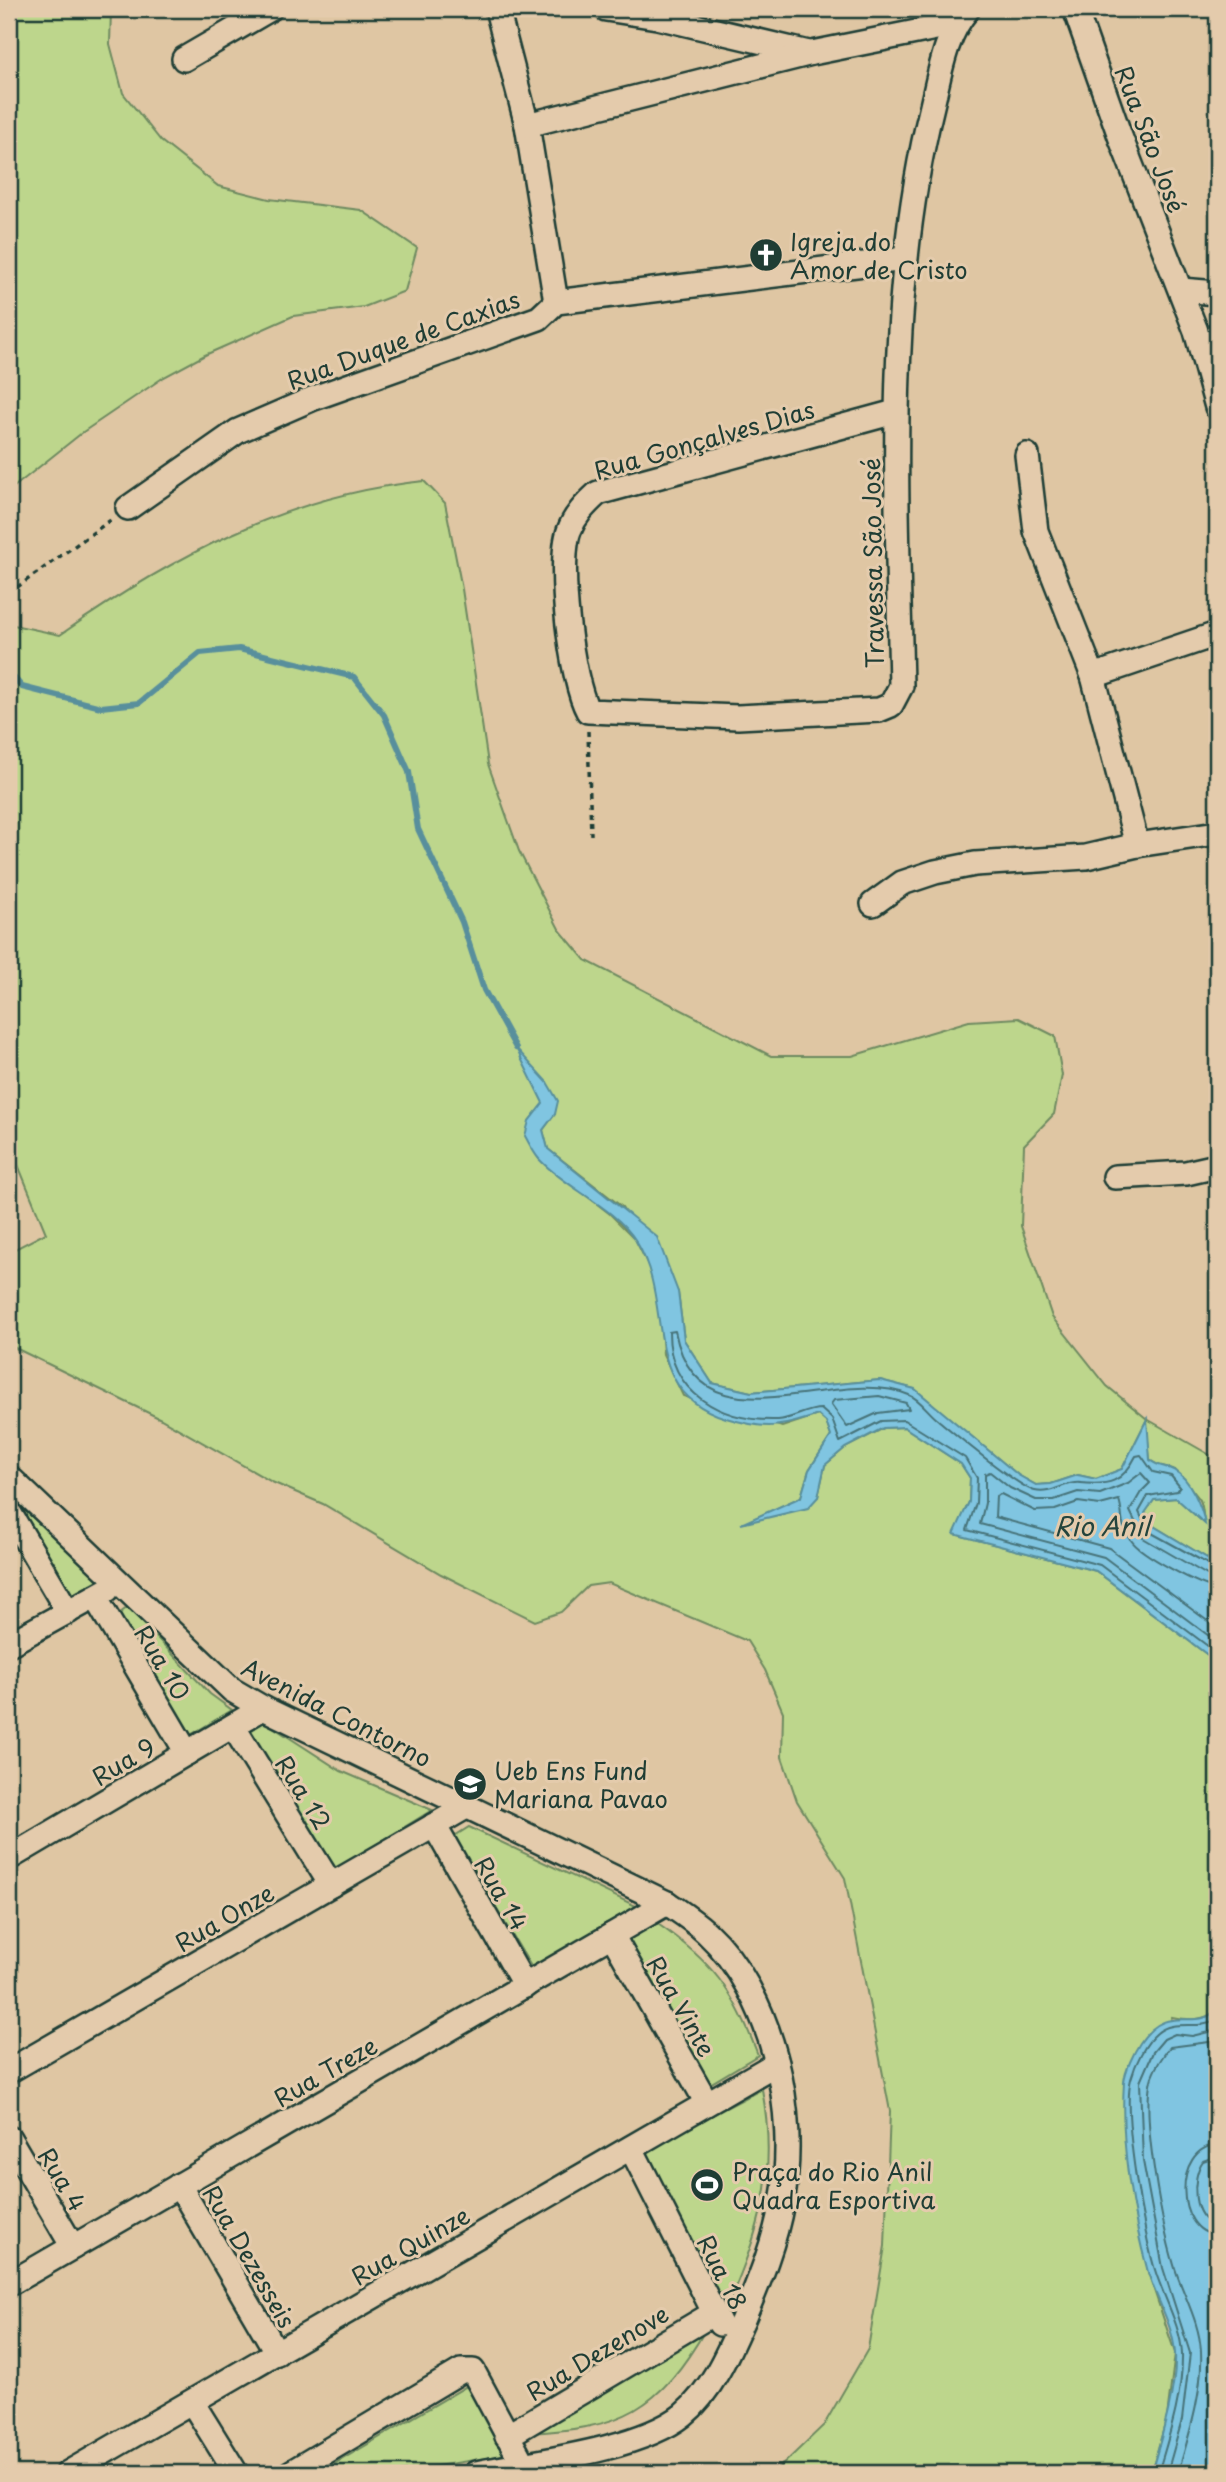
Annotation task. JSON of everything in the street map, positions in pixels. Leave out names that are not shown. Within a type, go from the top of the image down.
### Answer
[{"type":"street","points":[[184,59],[270,9]]},
{"type":"street","points":[[497,9],[527,125],[556,302]]},
{"type":"street","points":[[606,9],[657,17],[812,53]]},
{"type":"street","name":"Rua São José","points":[[1075,9],[1121,139],[1181,290],[1217,407]]},
{"type":"street","points":[[527,125],[962,16]]},
{"type":"street","name":"Travessa São José","points":[[588,711],[738,716],[879,710],[891,705],[901,686],[895,412],[905,260],[925,134],[962,16]]},
{"type":"street","name":"Rua Duque de Caxias","points":[[128,508],[238,431],[314,398],[539,318],[556,302],[905,260]]},
{"type":"street","points":[[1181,290],[1217,293]]},
{"type":"street","name":"Rua Gonçalves Dias","points":[[588,711],[575,676],[565,557],[568,533],[579,511],[598,493],[895,412]]},
{"type":"street","points":[[1027,455],[1036,531],[1093,676],[1137,845]]},
{"type":"street","points":[[1093,676],[1217,634]]},
{"type":"street","points":[[873,904],[902,883],[935,872],[975,864],[1086,857],[1137,845],[1217,833]]},
{"type":"street","points":[[1115,1177],[1186,1173],[1217,1166]]},
{"type":"street","name":"Avenida Contorno","points":[[9,1477],[122,1582],[213,1674],[263,1708],[667,1903],[706,1932],[736,1970],[762,2021],[777,2063],[786,2119],[783,2199],[769,2255],[731,2346],[697,2400],[669,2425],[624,2442],[476,2473]]},
{"type":"street","points":[[9,1511],[68,1612]]},
{"type":"street","points":[[9,1644],[122,1582]]},
{"type":"street","name":"Rua 10","points":[[95,1597],[187,1753]]},
{"type":"street","name":"Rua 9","points":[[9,1858],[263,1708]]},
{"type":"street","name":"Rua 12","points":[[233,1726],[331,1885]]},
{"type":"street","name":"Rua Onze","points":[[9,2071],[466,1807]]},
{"type":"street","name":"Rua 14","points":[[434,1825],[525,1986]]},
{"type":"street","name":"Rua Treze","points":[[9,2284],[667,1903]]},
{"type":"street","name":"Rua Vinte","points":[[612,1936],[707,2103]]},
{"type":"street","name":"Rua Quinze","points":[[68,2473],[777,2063]]},
{"type":"street","name":"Rua 4","points":[[9,2138],[73,2247]]},
{"type":"street","name":"Rua 18","points":[[631,2148],[731,2346]]},
{"type":"street","name":"Rua Dezesseis","points":[[178,2185],[277,2353]]},
{"type":"street","name":"Rua Dezenove","points":[[507,2436],[714,2313]]},
{"type":"street","points":[[290,2473],[461,2371],[473,2371],[523,2464]]},
{"type":"street","points":[[192,2402],[236,2473]]},
{"type":"path","points":[[9,593],[128,508]]},
{"type":"path","points":[[588,711],[591,835]]},
{"type":"green space","points":[[9,9],[111,9],[110,44],[123,93],[161,141],[218,186],[269,199],[361,210],[417,248],[405,291],[364,307],[293,316],[205,355],[164,377],[83,432],[9,491]]},
{"type":"green space","points":[[424,481],[445,503],[462,589],[488,764],[519,851],[559,929],[585,960],[771,1056],[852,1056],[969,1021],[1019,1018],[1055,1036],[1062,1075],[1054,1114],[1024,1145],[1021,1226],[1052,1317],[1107,1386],[1147,1419],[1217,1459],[1217,1564],[1152,1525],[1145,1512],[1154,1500],[1176,1498],[1204,1523],[1200,1500],[1180,1475],[1175,1470],[1150,1460],[1146,1421],[1122,1469],[1096,1479],[1078,1475],[1051,1484],[1036,1485],[1018,1475],[914,1389],[880,1380],[751,1392],[712,1383],[684,1340],[678,1292],[622,1207],[548,1149],[543,1130],[555,1114],[537,1088],[544,1103],[529,1121],[539,1159],[610,1214],[635,1239],[651,1271],[660,1309],[663,1354],[683,1396],[782,1427],[818,1415],[826,1422],[831,1436],[809,1470],[801,1497],[745,1523],[818,1497],[825,1465],[845,1448],[884,1428],[904,1427],[961,1464],[970,1478],[969,1502],[955,1534],[1096,1571],[1217,1662],[1217,2009],[1202,2018],[1172,2017],[1125,2138],[1148,2272],[1175,2353],[1167,2417],[1151,2473],[774,2473],[824,2425],[868,2349],[885,2246],[890,2111],[845,1878],[797,1801],[782,1757],[783,1712],[765,1670],[747,1641],[609,1583],[588,1586],[561,1612],[535,1621],[441,1574],[323,1504],[272,1482],[161,1419],[9,1345],[9,1252],[46,1233],[9,1143],[9,624],[60,635],[145,580],[232,534],[325,500],[373,488]]},
{"type":"green space","points":[[9,1497],[103,1579],[70,1600]]},
{"type":"green space","points":[[128,1607],[210,1694],[232,1710],[187,1737],[116,1616]]},
{"type":"green space","points":[[262,1720],[341,1771],[432,1810],[335,1870],[247,1729]]},
{"type":"green space","points":[[469,1827],[636,1906],[532,1968],[453,1837]]},
{"type":"green space","points":[[655,1922],[692,1950],[719,1979],[740,2012],[758,2055],[708,2085],[627,1939]]},
{"type":"green space","points":[[762,2089],[768,2149],[763,2202],[757,2228],[726,2309],[643,2151]]},
{"type":"green space","points":[[707,2327],[672,2378],[654,2396],[634,2410],[613,2420],[588,2427],[526,2433]]},
{"type":"green space","points":[[467,2386],[505,2455],[394,2473],[319,2473]]},
{"type":"water","name":"Rio Anil","points":[[516,1048],[547,1082],[558,1101],[555,1114],[543,1130],[548,1149],[657,1237],[678,1292],[684,1340],[712,1383],[751,1392],[880,1380],[915,1389],[1018,1475],[1036,1485],[1051,1484],[1078,1475],[1096,1479],[1122,1469],[1147,1419],[1150,1460],[1172,1469],[1186,1480],[1198,1502],[1205,1524],[1176,1498],[1154,1500],[1145,1513],[1152,1525],[1217,1564],[1217,1662],[1096,1571],[954,1534],[969,1502],[970,1478],[961,1464],[904,1427],[883,1428],[845,1448],[825,1465],[818,1497],[808,1508],[741,1524],[801,1497],[809,1470],[831,1436],[826,1422],[818,1415],[772,1426],[740,1422],[698,1405],[680,1388],[669,1367],[648,1266],[636,1241],[603,1207],[549,1169],[525,1136],[529,1121],[543,1103]]},
{"type":"water","points":[[1217,2009],[1217,2166],[1212,2175],[1217,2230],[1217,2473],[1151,2473],[1171,2397],[1175,2353],[1168,2322],[1148,2272],[1132,2202],[1124,2129],[1124,2082],[1135,2051],[1151,2030],[1171,2020],[1200,2019]]},
{"type":"waterway","points":[[9,672],[22,687],[101,707],[139,703],[200,653],[239,649],[354,677],[384,715],[409,772],[418,829],[462,922],[484,990],[516,1048]]},
{"type":"place","name":"Igreja do Amor de Cristo","points":[[766,255]]},
{"type":"place","name":"Ueb Ens Fund Mariana Pavao","points":[[470,1784]]},
{"type":"place","name":"Praça do Rio Anil Quadra Esportiva","points":[[707,2185]]}]
